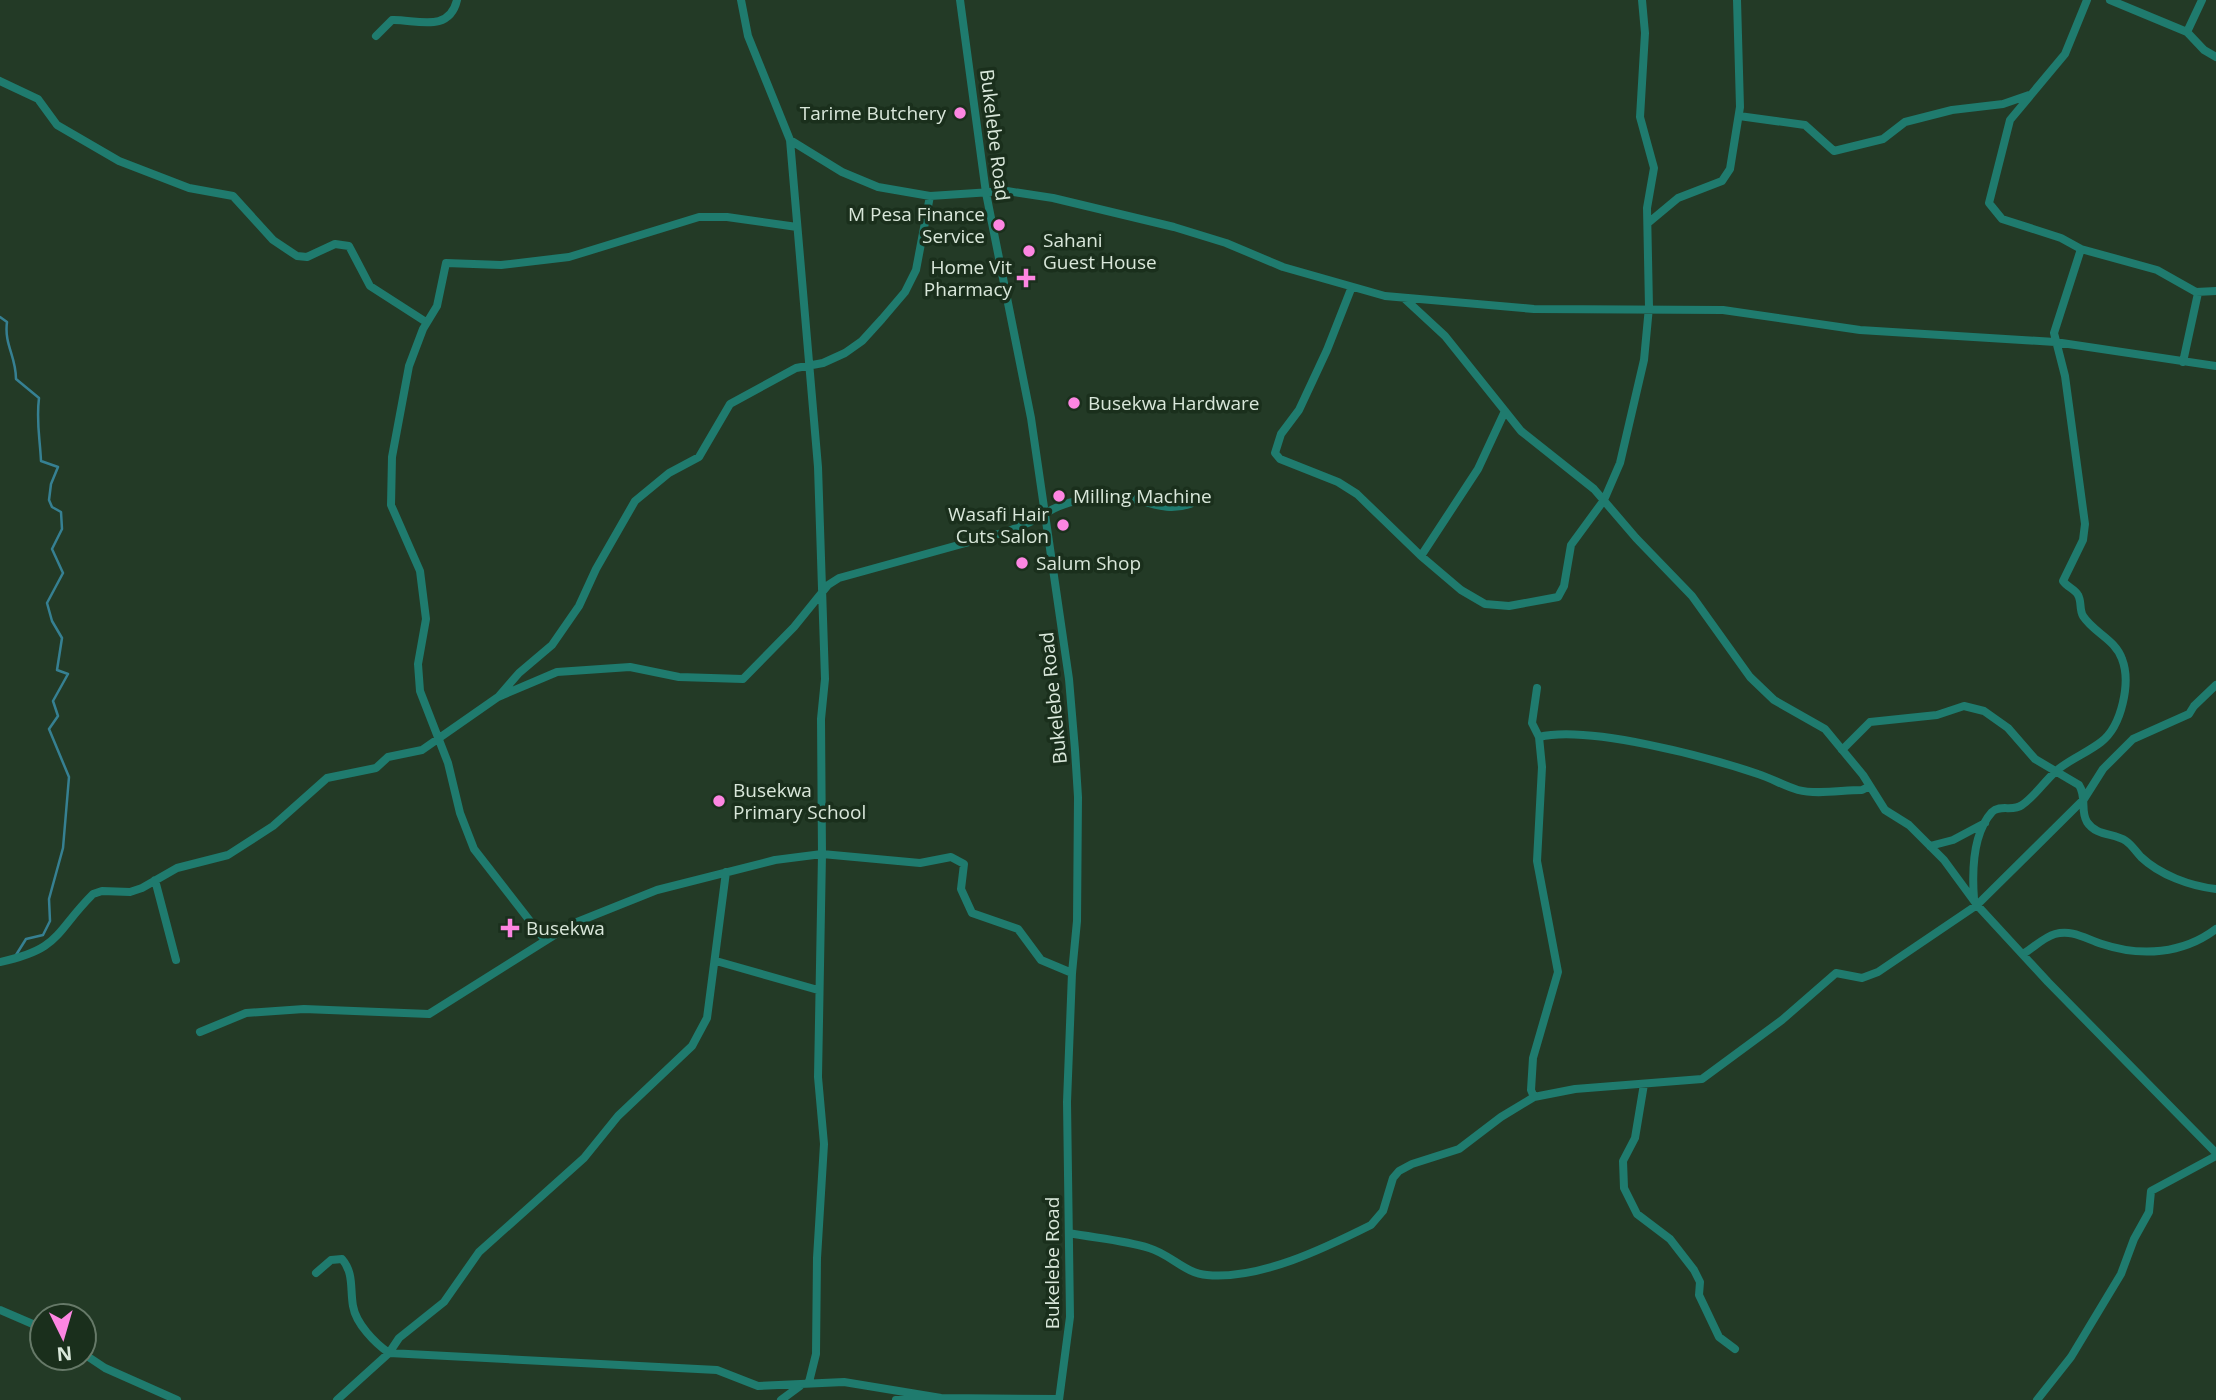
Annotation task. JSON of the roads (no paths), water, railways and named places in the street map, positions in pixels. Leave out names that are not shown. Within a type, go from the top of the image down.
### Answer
[{"type":"street","points":[[376,36],[392,20],[422,25],[435,23],[451,13],[457,0]]},
{"type":"street","points":[[741,0],[748,36],[790,140],[818,467],[825,666],[818,990],[818,1077],[824,1144],[817,1258],[816,1354],[805,1383],[780,1400]]},
{"type":"street","name":"Bukelebe Road","points":[[960,0],[986,193],[1031,418],[1045,512],[1069,679],[1078,797],[1077,922],[1072,973],[1067,1102],[1070,1317],[1059,1399]]},
{"type":"street","points":[[1351,289],[1327,351],[1299,410],[1281,434],[1275,453],[1280,459],[1338,482],[1357,494],[1421,556],[1461,590],[1485,604],[1509,606],[1550,600],[1562,592],[1571,545],[1604,500],[1625,447],[1644,360],[1649,307],[1647,202],[1654,168],[1640,117],[1644,33],[1642,0]]},
{"type":"street","points":[[1648,223],[1678,198],[1713,185],[1726,177],[1730,169],[1739,116],[1737,0]]},
{"type":"street","points":[[2087,0],[2065,54],[2010,120],[2003,138],[1989,203],[2002,219],[2061,238],[2081,249],[2157,270],[2198,293],[2216,291]]},
{"type":"street","points":[[2110,0],[2187,32],[2204,50],[2216,57]]},
{"type":"street","points":[[2187,32],[2202,0]]},
{"type":"street","points":[[0,81],[38,99],[57,125],[119,161],[189,188],[233,196],[273,240],[297,256],[307,257],[335,244],[349,246],[370,286],[426,322]]},
{"type":"street","points":[[1739,116],[1805,125],[1834,151],[1882,139],[1905,122],[1952,110],[2003,104],[2029,94]]},
{"type":"street","points":[[790,140],[861,181],[930,196],[1022,192],[1150,220],[1226,243],[1283,267],[1351,289],[1405,299],[1534,309],[1649,307],[1723,310],[1884,332],[2055,342],[2216,366]]},
{"type":"street","points":[[0,962],[24,957],[50,945],[93,894],[102,891],[130,892],[177,868],[204,863],[241,849],[273,826],[310,790],[333,775],[376,768],[388,757],[422,750],[498,697],[519,673],[552,645],[579,606],[596,569],[640,496],[669,473],[699,457],[730,404],[796,368],[833,359],[862,341],[905,292],[916,270],[930,196]]},
{"type":"street","points":[[544,939],[474,849],[460,813],[448,763],[423,704],[418,678],[426,619],[420,571],[393,512],[391,497],[395,436],[409,366],[426,322],[438,306],[446,263],[501,265],[569,257],[699,217],[727,217],[797,228]]},
{"type":"street","points":[[1930,846],[1953,840],[1985,823],[1998,808],[2015,809],[2057,770],[2108,736],[2119,712],[2128,679],[2122,657],[2113,643],[2084,617],[2078,595],[2063,581],[2083,541],[2085,524],[2065,376],[2054,333],[2081,249]]},
{"type":"street","points":[[2183,362],[2198,293]]},
{"type":"street","points":[[1405,299],[1445,336],[1532,442],[1582,477],[1692,596],[1750,677],[1774,700],[1816,722],[1870,786],[1885,810],[1909,825],[1930,846],[1954,872],[1976,903],[2023,954],[2216,1154],[2151,1191],[2149,1212],[2134,1239],[2121,1274],[2071,1357],[2037,1400]]},
{"type":"street","points":[[1421,556],[1478,469],[1505,411]]},
{"type":"street","points":[[498,697],[568,670],[630,667],[678,677],[743,679],[839,578],[1009,531],[1056,507],[1119,496],[1164,509],[1190,504]]},
{"type":"street","points":[[1069,1233],[1149,1248],[1167,1255],[1187,1269],[1208,1276],[1307,1257],[1371,1225],[1379,1218],[1388,1200],[1393,1178],[1399,1171],[1459,1149],[1501,1117],[1534,1097],[1575,1089],[1690,1082],[1710,1076],[1782,1020],[1829,978],[1840,973],[1862,978],[1878,972],[1976,903],[2084,799],[2103,769],[2133,739],[2189,714],[2216,685]]},
{"type":"street","points":[[1534,1097],[1531,1090],[1533,1058],[1558,972],[1537,861],[1542,776],[1539,737],[1532,723],[1537,688]]},
{"type":"street","points":[[1842,751],[1870,722],[1937,715],[1964,706],[1984,711],[2008,728],[2035,759],[2057,770],[2079,786],[2084,799],[2085,819],[2093,829],[2128,842],[2140,856],[2165,873],[2197,886],[2216,889]]},
{"type":"street","points":[[1539,737],[1563,732],[1587,734],[1672,751],[1756,773],[1797,790],[1862,790],[1870,786]]},
{"type":"street","points":[[1976,903],[1973,874],[1985,823]]},
{"type":"street","points":[[200,1032],[246,1013],[304,1009],[429,1014],[544,939],[636,897],[775,860],[822,854],[920,863],[957,858],[964,864],[961,889],[972,913],[1018,929],[1041,960],[1072,973]]},
{"type":"street","points":[[337,1400],[389,1353],[398,1338],[444,1302],[479,1252],[584,1158],[618,1116],[692,1046],[707,1018],[726,872]]},
{"type":"street","points":[[155,880],[176,960]]},
{"type":"street","points":[[2023,954],[2057,933],[2079,934],[2106,945],[2133,951],[2166,951],[2203,939],[2216,929]]},
{"type":"street","points":[[716,961],[818,990]]},
{"type":"street","points":[[1644,1084],[1635,1138],[1623,1161],[1625,1188],[1637,1214],[1670,1238],[1694,1270],[1700,1282],[1699,1295],[1719,1337],[1735,1349]]},
{"type":"street","points":[[316,1273],[331,1260],[341,1259],[351,1276],[353,1310],[374,1342],[389,1353],[717,1370],[758,1386],[805,1383],[865,1385],[927,1396]]},
{"type":"street","points":[[0,1310],[28,1322]]},
{"type":"street","points":[[98,1363],[177,1400]]},
{"type":"street","points":[[896,1400],[927,1396],[1059,1399]]},
{"type":"waterway","points":[[0,317],[7,322],[7,337],[16,379],[39,398],[41,461],[58,467],[51,484],[49,500],[52,507],[61,512],[62,529],[52,549],[63,573],[47,603],[52,621],[62,638],[57,670],[68,674],[53,701],[58,716],[49,729],[69,777],[63,848],[49,899],[50,921],[43,935],[26,939],[16,955]]},
{"type":"place","name":"Tarime Butchery","points":[[960,113]]},
{"type":"place","name":"M Pesa Finance Service","points":[[999,225]]},
{"type":"place","name":"Sahani Guest House","points":[[1029,251]]},
{"type":"place","name":"Home Vit Pharmacy","points":[[1026,278]]},
{"type":"place","name":"Busekwa Hardware","points":[[1074,403]]},
{"type":"place","name":"Milling Machine","points":[[1059,496]]},
{"type":"place","name":"Wasafi Hair Cuts Salon","points":[[1063,525]]},
{"type":"place","name":"Salum Shop","points":[[1022,563]]},
{"type":"place","name":"Busekwa Primary School","points":[[719,801]]},
{"type":"place","name":"Busekwa","points":[[510,928]]}]
